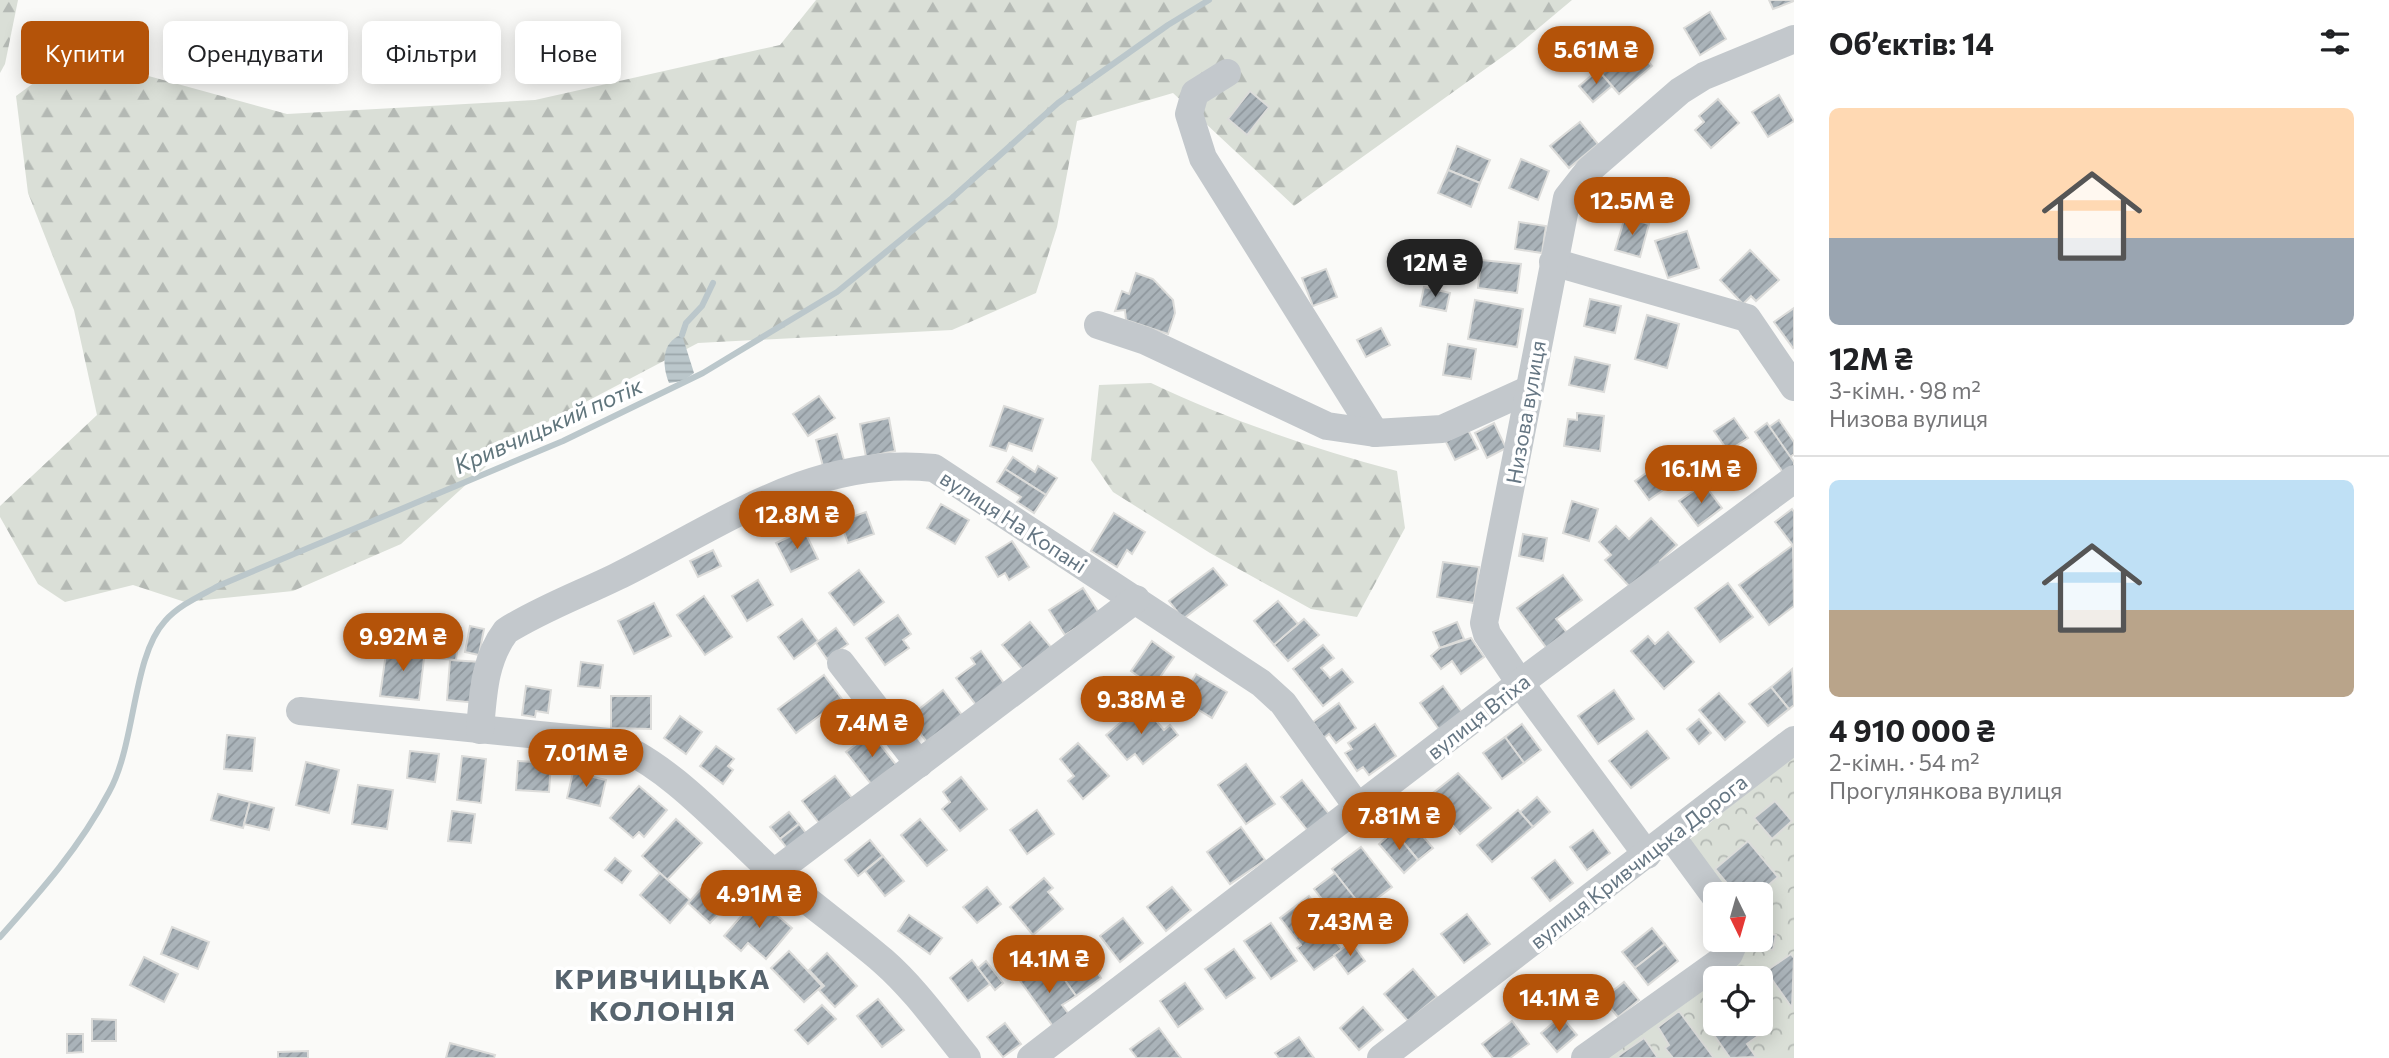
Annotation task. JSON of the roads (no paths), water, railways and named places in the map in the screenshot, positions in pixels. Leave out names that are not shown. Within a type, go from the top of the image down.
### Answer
[{"type":"street","name":"Низова вулиця","points":[[1647,855],[1520,683],[1488,634],[1484,611],[1509,505],[1528,390],[1567,198],[1589,170],[1679,91],[1703,76],[1794,39]]},
{"type":"street","points":[[1227,73],[1195,93],[1189,114],[1203,158],[1375,433]]},
{"type":"street","points":[[1553,262],[1747,318],[1794,387]]},
{"type":"street","points":[[1098,325],[1146,341],[1327,426],[1375,433],[1442,429],[1528,390]]},
{"type":"street","name":"вулиця На Копані","points":[[480,730],[488,664],[496,644],[506,631],[530,615],[616,577],[768,497],[814,479],[904,465],[934,468],[1261,683],[1283,703],[1359,809]]},
{"type":"street","name":"вулиця Втіха","points":[[1031,1058],[1520,683],[1794,479]]},
{"type":"street","points":[[775,873],[1136,599]]},
{"type":"street","points":[[841,663],[919,764]]},
{"type":"street","points":[[300,710],[609,742],[633,750],[707,810],[775,873],[884,962],[916,994],[967,1058]]},
{"type":"street","name":"вулиця Кривчицька Дорога","points":[[1381,1058],[1794,740]]},
{"type":"street","points":[[1671,836],[1705,882]]},
{"type":"street","points":[[1585,1058],[1730,952]]},
{"type":"waterway","name":"Кривчицький потік","points":[[0,937],[73,850],[109,792],[125,750],[146,656],[154,637],[177,610],[218,586],[563,441],[703,373],[837,292],[952,198],[1058,103],[1168,25],[1209,0]]},
{"type":"waterway","points":[[682,335],[686,323],[702,306],[713,283]]},
{"type":"district","name":"КРИВЧИЦЬКА КОЛОНІЯ","points":[[663,994]]}]
